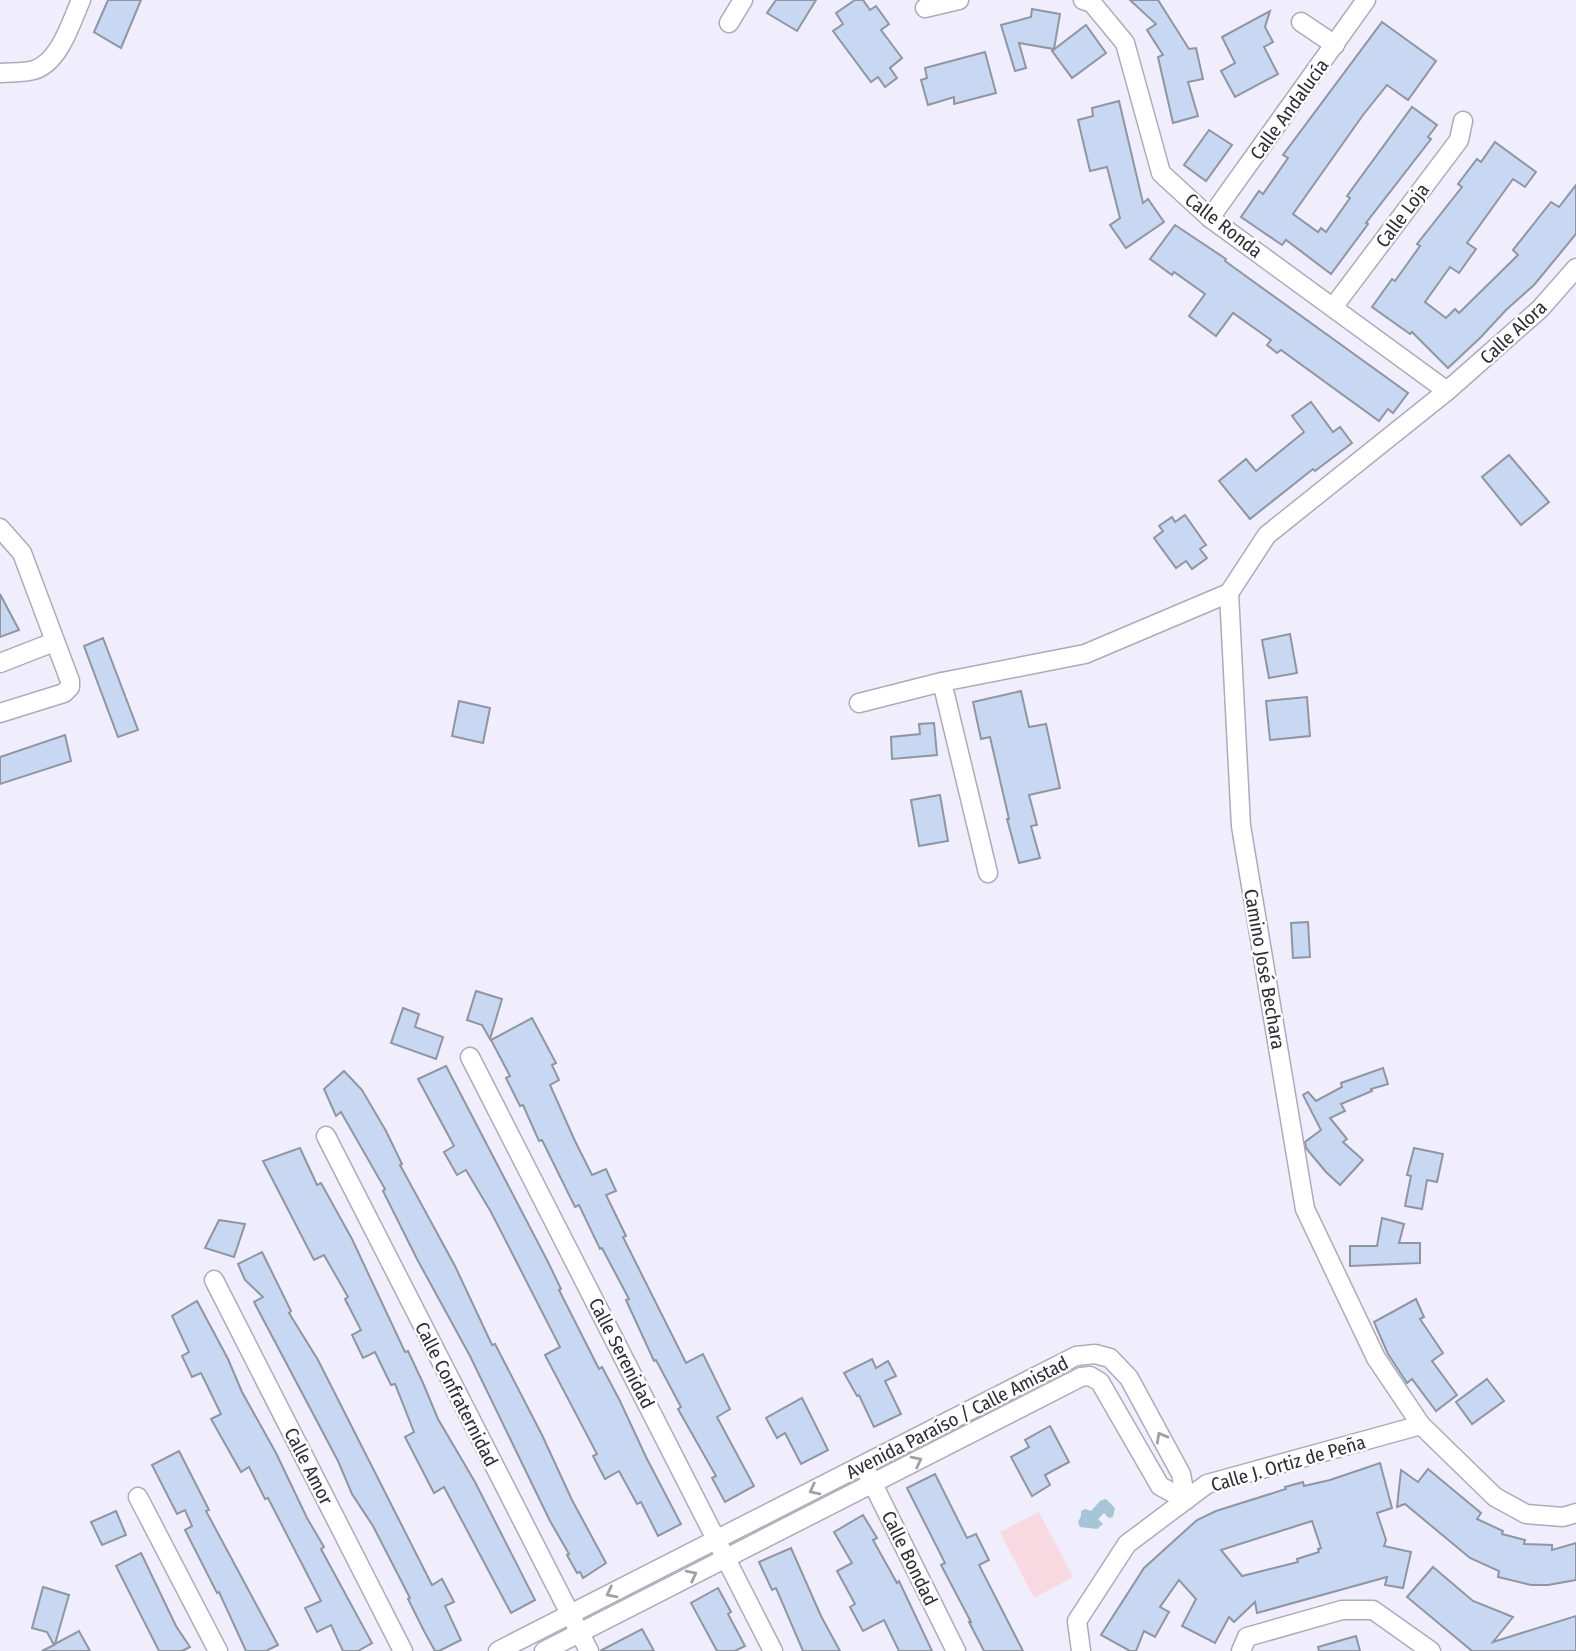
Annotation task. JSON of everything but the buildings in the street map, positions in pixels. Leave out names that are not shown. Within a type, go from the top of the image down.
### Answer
[{"type":"street","points":[[0,73],[36,69],[52,58],[66,35],[81,0]]},
{"type":"street","points":[[729,23],[743,0]]},
{"type":"street","points":[[925,8],[959,0]]},
{"type":"street","name":"Calle Ronda","points":[[1083,0],[1091,2],[1125,43],[1161,173],[1210,218],[1447,391]]},
{"type":"street","name":"Calle Andalucía","points":[[1210,218],[1366,0]]},
{"type":"street","points":[[1301,22],[1335,45]]},
{"type":"street","name":"Calle Loja","points":[[1334,306],[1459,140],[1463,121]]},
{"type":"street","name":"Calle Alora","points":[[1447,391],[1540,309],[1576,268]]},
{"type":"street","points":[[859,703],[942,682],[1085,654],[1229,593],[1267,535],[1447,391]]},
{"type":"street","points":[[0,528],[22,553],[70,681],[70,687],[64,693],[0,713]]},
{"type":"street","name":"Camino José Bechara","points":[[1229,593],[1241,826],[1305,1209],[1376,1358],[1421,1425],[1495,1497],[1526,1514],[1563,1517],[1576,1513]]},
{"type":"street","points":[[0,663],[54,642]]},
{"type":"street","points":[[942,682],[988,873]]},
{"type":"street","name":"Calle Serenidad","points":[[470,1057],[773,1651]]},
{"type":"street","name":"Calle Confraternidad","points":[[326,1136],[589,1651]]},
{"type":"street","name":"Calle Amor","points":[[214,1280],[403,1651]]},
{"type":"street","name":"Avenida Paraíso / Calle Amistad","points":[[498,1651],[1076,1356],[1095,1354],[1110,1358]]},
{"type":"street","points":[[1110,1358],[1129,1378],[1181,1474],[1186,1500],[1160,1486],[1100,1382],[1102,1370],[1110,1358]]},
{"type":"street","name":"Avenida Paraíso / Calle Amistad","points":[[544,1651],[1081,1377],[1090,1377],[1100,1382]]},
{"type":"street","name":"Calle J. Ortiz de Peña","points":[[1081,1651],[1077,1621],[1127,1544],[1208,1484],[1421,1425]]},
{"type":"street","name":"Calle Bondad","points":[[864,1465],[956,1651]]},
{"type":"street","points":[[138,1497],[218,1651]]},
{"type":"street","points":[[1241,1651],[1247,1637],[1342,1610],[1373,1610],[1431,1651]]},
{"type":"shaded area","points":[[1039,1512],[1073,1577],[1034,1598],[1000,1532]]},
{"type":"water","points":[[1106,1499],[1115,1508],[1113,1517],[1109,1518],[1104,1513],[1098,1519],[1103,1524],[1097,1529],[1080,1527],[1078,1522],[1081,1511],[1091,1511],[1100,1501]]}]
